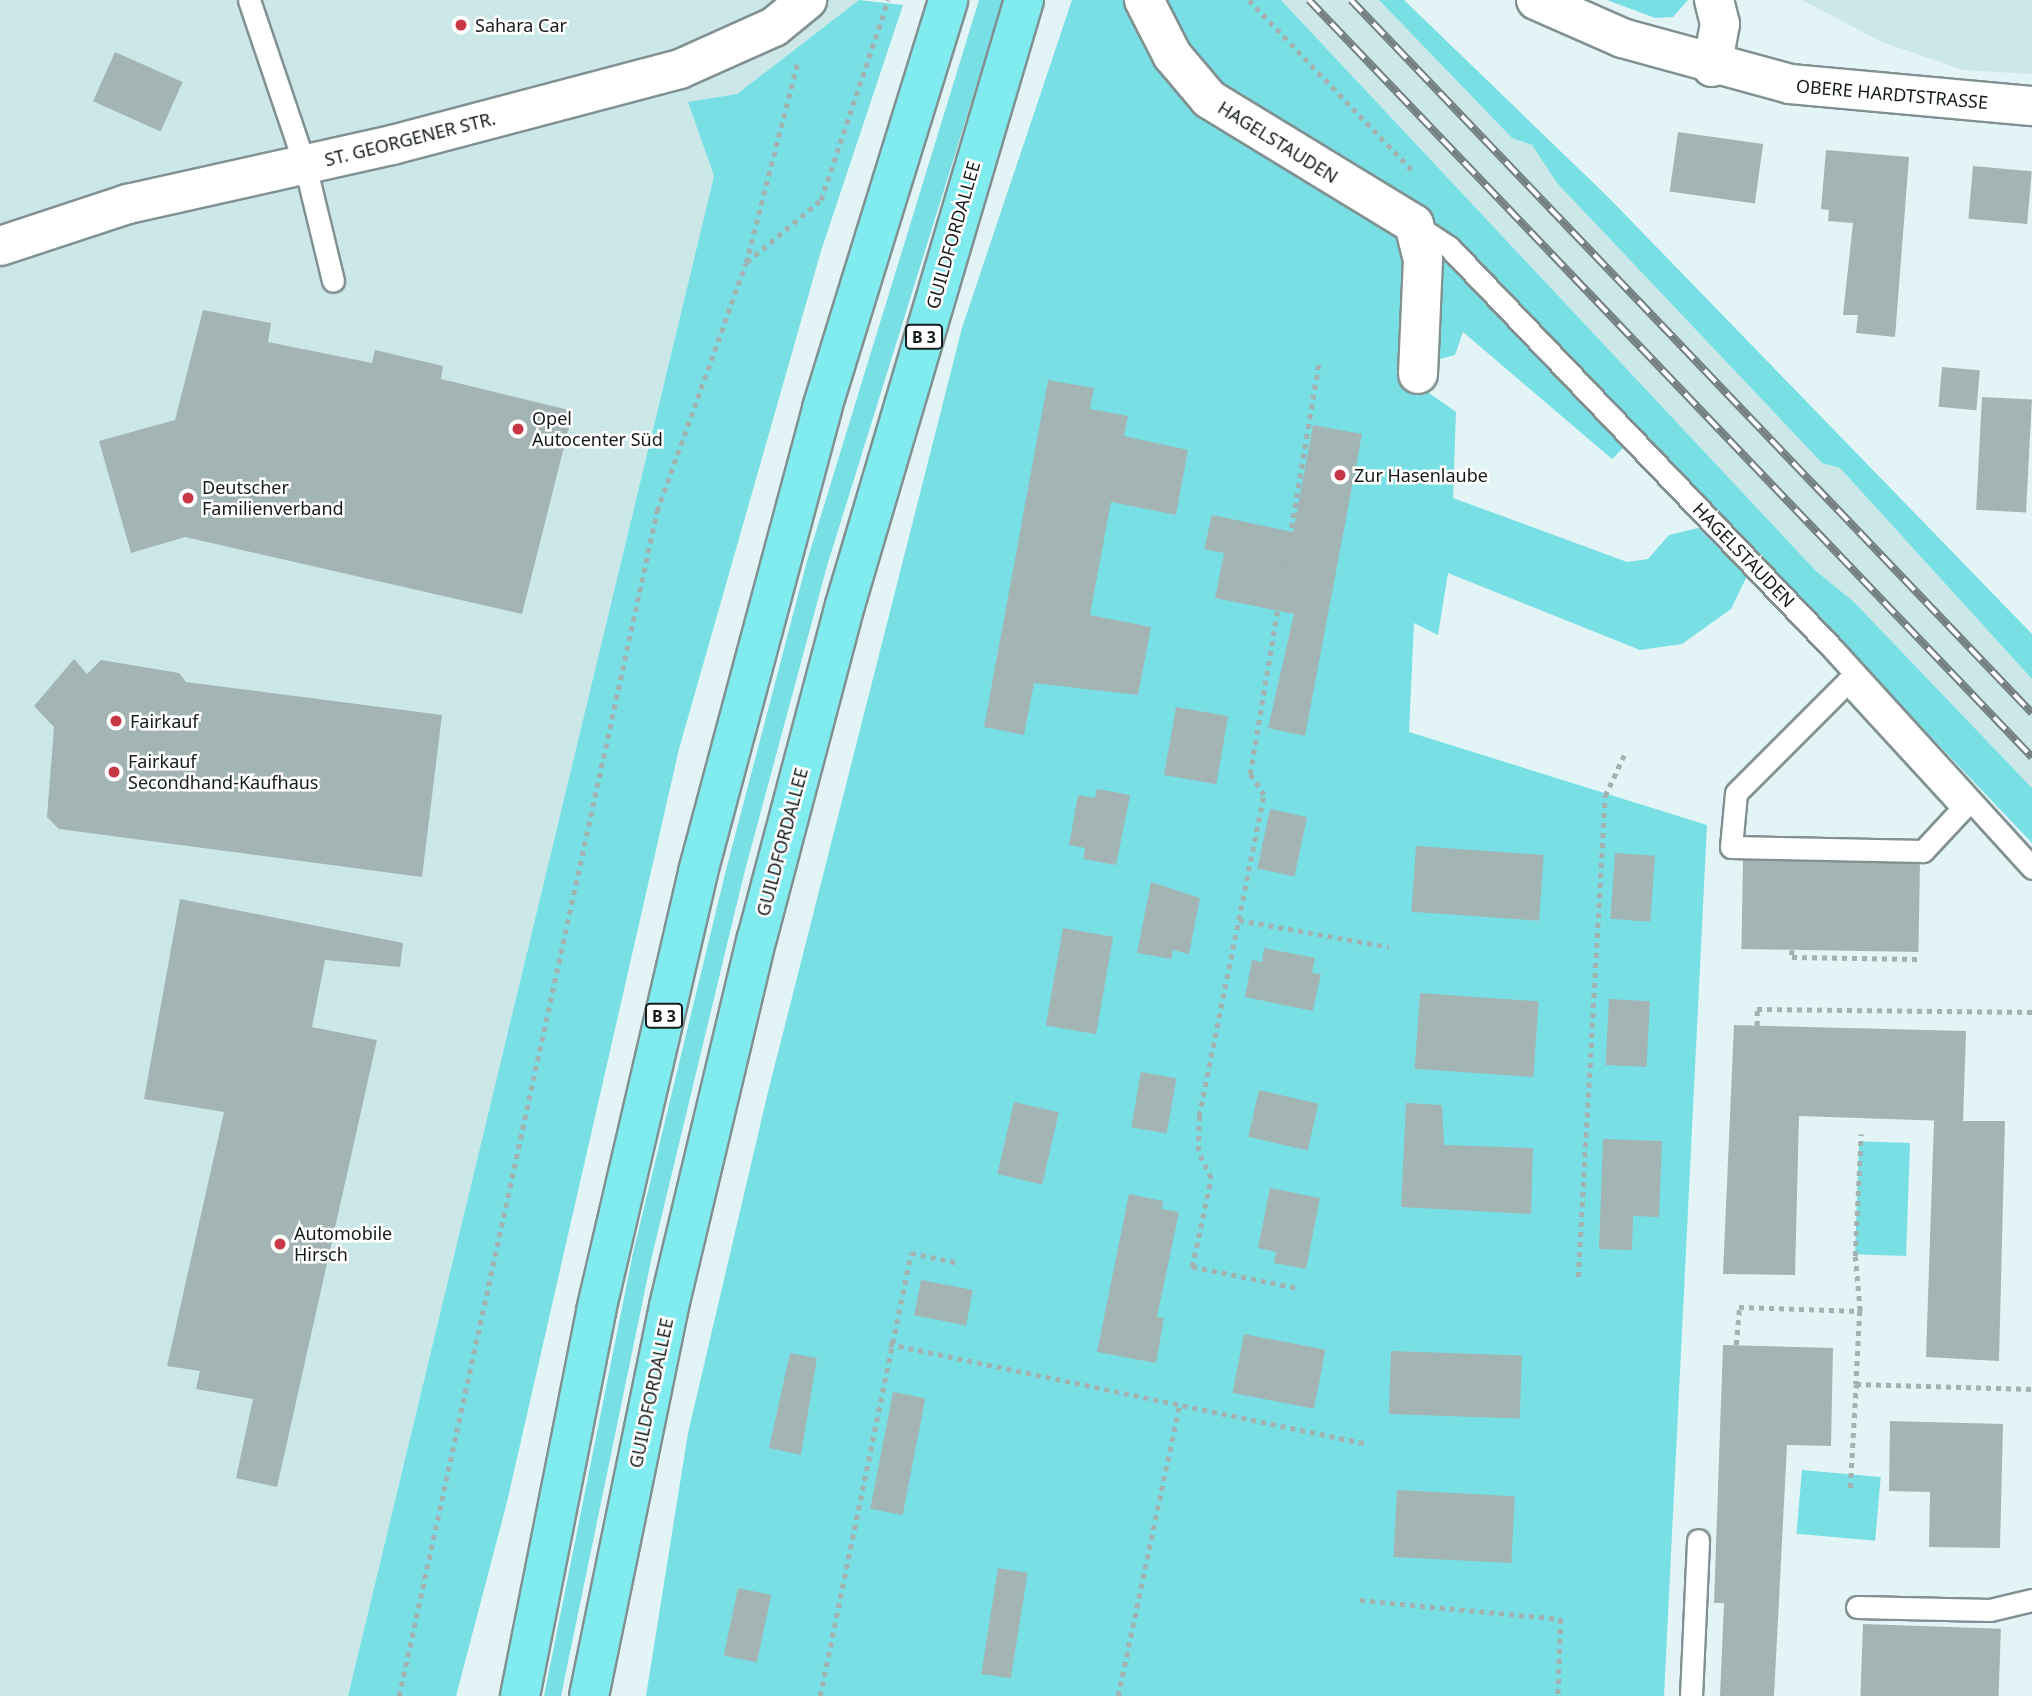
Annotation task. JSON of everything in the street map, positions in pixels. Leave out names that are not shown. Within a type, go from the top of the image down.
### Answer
[{"type":"highway","name":"B 3","points":[[520,1696],[596,1311],[698,872],[822,408],[948,0]]},
{"type":"highway","name":"GUILDFORDALLEE","points":[[589,1696],[669,1307],[757,938],[845,605],[1024,0]]},
{"type":"highway","points":[[502,1696],[532,1629]]},
{"type":"street","name":"ST. GEORGENER STR.","points":[[0,246],[128,204],[305,164],[680,69],[774,27],[807,0]]},
{"type":"street","name":"HAGELSTAUDEN","points":[[1144,0],[1172,55],[1209,99],[1414,224]]},
{"type":"street","name":"OBERE HARDTSTRASSE","points":[[1536,0],[1712,67],[1874,95],[2032,106]]},
{"type":"street","points":[[1712,67],[1720,24],[1714,0]]},
{"type":"street","points":[[1414,224],[1423,259],[1418,374]]},
{"type":"lane","points":[[249,0],[305,164],[333,281]]},
{"type":"lane","name":"HAGELSTAUDEN","points":[[1414,224],[1449,247],[1833,649],[2032,869]]},
{"type":"lane","points":[[1847,682],[1963,808],[1923,851],[1731,847],[1736,793],[1847,682]]},
{"type":"lane","points":[[1691,1696],[1698,1540]]},
{"type":"lane","points":[[1857,1607],[1990,1610],[2032,1600]]},
{"type":"path","points":[[746,263],[821,200],[888,0]]},
{"type":"path","points":[[1249,0],[1420,179]]},
{"type":"path","points":[[399,1696],[657,511],[746,263],[800,54]]},
{"type":"path","points":[[1296,1288],[1192,1266],[1211,1178],[1198,1151],[1199,1116],[1264,795],[1250,774],[1319,362]]},
{"type":"path","points":[[1578,1277],[1605,796],[1624,755]]},
{"type":"path","points":[[1239,920],[1389,947]]},
{"type":"path","points":[[1792,950],[1792,957],[1915,959]]},
{"type":"path","points":[[1757,1026],[1757,1009],[2032,1013]]},
{"type":"path","points":[[1850,1488],[1860,1311],[1855,1256],[1861,1134]]},
{"type":"path","points":[[820,1696],[889,1344],[911,1253],[960,1263]]},
{"type":"path","points":[[1736,1345],[1739,1307],[1860,1311]]},
{"type":"path","points":[[889,1344],[1367,1444]]},
{"type":"path","points":[[1856,1384],[2032,1389]]},
{"type":"path","points":[[1118,1696],[1180,1403]]},
{"type":"path","points":[[1360,1600],[1560,1619],[1558,1696]]},
{"type":"shaded area","points":[[0,0],[859,0],[737,94],[688,102],[714,176],[348,1696],[0,1696]]},
{"type":"shaded area","points":[[859,0],[903,5],[821,251],[679,749],[507,1502],[456,1696],[348,1696],[714,176],[688,102],[737,94]]},
{"type":"shaded area","points":[[979,0],[1003,0],[827,566],[744,874],[652,1256],[561,1696],[544,1696],[633,1253],[726,870],[807,561]]},
{"type":"shaded area","points":[[1072,0],[1281,0],[1816,571],[1854,602],[2032,788],[2032,843],[1640,431],[1612,459],[1463,332],[1455,355],[1433,361],[1429,393],[1456,412],[1453,498],[1627,562],[1648,559],[1669,535],[1698,528],[1747,576],[1731,609],[1682,644],[1640,650],[1448,573],[1438,635],[1414,623],[1409,732],[1707,825],[1664,1696],[646,1696],[688,1433],[768,1092],[962,328]]},
{"type":"shaded area","points":[[1281,0],[1379,0],[1512,138],[1532,145],[1557,183],[1822,463],[1840,468],[2032,679],[2032,788],[1854,602],[1816,571]]},
{"type":"shaded area","points":[[1379,0],[1404,0],[1608,197],[2032,634],[2032,679],[1840,468],[1822,463],[1557,183],[1532,145],[1512,138]]},
{"type":"shaded area","points":[[1607,0],[1688,0],[1673,17],[1655,18]]},
{"type":"shaded area","points":[[1802,0],[2032,0],[2032,74],[1963,70],[1882,42]]},
{"type":"shaded area","points":[[1859,1141],[1910,1143],[1906,1256],[1855,1254]]},
{"type":"shaded area","points":[[1802,1470],[1881,1477],[1875,1541],[1796,1534]]},
{"type":"building","points":[[115,52],[183,82],[161,131],[93,101]]},
{"type":"building","points":[[1678,132],[1763,144],[1755,203],[1670,191]]},
{"type":"building","points":[[1826,150],[1909,157],[1895,337],[1856,333],[1858,315],[1843,315],[1853,223],[1828,221],[1829,210],[1821,209]]},
{"type":"building","points":[[1973,166],[2032,171],[2027,224],[1968,219]]},
{"type":"building","points":[[203,310],[271,323],[268,342],[372,363],[375,350],[443,366],[441,379],[573,411],[522,614],[185,537],[131,553],[99,441],[175,420]]},
{"type":"building","points":[[1942,367],[1980,370],[1976,410],[1939,407]]},
{"type":"building","points":[[1048,380],[1094,388],[1090,409],[1128,416],[1124,436],[1188,450],[1176,515],[1111,502],[1090,615],[1151,627],[1138,695],[1034,683],[1024,735],[984,727]]},
{"type":"building","points":[[1982,397],[2032,400],[2026,512],[1976,510]]},
{"type":"building","points":[[1313,425],[1362,434],[1305,736],[1268,728],[1294,614],[1215,598],[1224,553],[1204,549],[1212,515],[1293,532]]},
{"type":"building","points":[[74,659],[87,674],[101,660],[179,673],[186,682],[442,715],[422,877],[59,829],[47,817],[54,727],[34,706]]},
{"type":"building","points":[[1176,707],[1228,716],[1216,784],[1164,775]]},
{"type":"building","points":[[1097,789],[1130,795],[1116,865],[1083,859],[1085,848],[1069,845],[1078,795],[1095,798]]},
{"type":"building","points":[[1270,809],[1307,817],[1294,877],[1257,869]]},
{"type":"building","points":[[1416,846],[1544,855],[1539,921],[1411,912]]},
{"type":"building","points":[[1615,853],[1655,856],[1650,922],[1610,919]]},
{"type":"building","points":[[1743,860],[1920,863],[1918,952],[1741,949]]},
{"type":"building","points":[[1151,882],[1200,898],[1189,954],[1173,950],[1171,959],[1137,953]]},
{"type":"building","name":"Automobile Hirsch","points":[[180,899],[403,943],[400,967],[325,960],[312,1027],[377,1040],[277,1487],[236,1478],[253,1399],[196,1389],[200,1371],[167,1366],[224,1112],[144,1099]]},
{"type":"building","points":[[1063,928],[1113,937],[1096,1034],[1046,1025]]},
{"type":"building","points":[[1264,948],[1315,958],[1312,973],[1321,974],[1313,1011],[1245,997],[1252,960],[1262,962]]},
{"type":"building","points":[[1420,993],[1539,1001],[1533,1077],[1415,1069]]},
{"type":"building","points":[[1609,999],[1650,1001],[1646,1067],[1606,1065]]},
{"type":"building","points":[[1734,1025],[1966,1031],[1963,1121],[2005,1121],[1999,1361],[1926,1357],[1934,1121],[1799,1116],[1795,1275],[1723,1274]]},
{"type":"building","points":[[1141,1072],[1176,1078],[1167,1133],[1131,1127]]},
{"type":"building","points":[[1259,1090],[1318,1104],[1308,1150],[1248,1137]]},
{"type":"building","points":[[1014,1102],[1059,1112],[1042,1184],[997,1174]]},
{"type":"building","points":[[1406,1103],[1442,1105],[1444,1145],[1533,1148],[1531,1214],[1401,1207]]},
{"type":"building","points":[[1603,1139],[1662,1141],[1659,1217],[1633,1216],[1632,1250],[1599,1249]]},
{"type":"building","points":[[1270,1188],[1320,1198],[1306,1269],[1274,1263],[1276,1252],[1258,1248]]},
{"type":"building","points":[[1129,1194],[1163,1201],[1162,1209],[1179,1212],[1157,1317],[1164,1318],[1156,1363],[1097,1352]]},
{"type":"building","points":[[921,1280],[973,1290],[966,1325],[914,1315]]},
{"type":"building","points":[[1244,1334],[1325,1350],[1314,1409],[1233,1393]]},
{"type":"building","points":[[1723,1345],[1833,1348],[1831,1446],[1787,1445],[1774,1696],[1720,1696],[1724,1603],[1714,1603]]},
{"type":"building","points":[[1391,1351],[1522,1356],[1520,1419],[1389,1414]]},
{"type":"building","points":[[790,1353],[817,1358],[801,1455],[769,1448]]},
{"type":"building","points":[[893,1392],[925,1398],[903,1515],[870,1509]]},
{"type":"building","points":[[1890,1421],[2003,1424],[2000,1548],[1929,1547],[1930,1492],[1889,1491]]},
{"type":"building","points":[[1397,1490],[1515,1496],[1511,1563],[1393,1557]]},
{"type":"building","points":[[998,1568],[1028,1573],[1011,1678],[981,1674]]},
{"type":"building","points":[[738,1588],[771,1595],[757,1663],[724,1655]]},
{"type":"building","points":[[1863,1624],[2001,1629],[1999,1696],[1860,1696]]},
{"type":"railway","points":[[1309,0],[2032,757]]},
{"type":"railway","points":[[1351,0],[2032,713]]},
{"type":"place","name":"Sahara Car","points":[[461,25]]},
{"type":"place","name":"Opel Autocenter Süd","points":[[518,429]]},
{"type":"place","name":"Zur Hasenlaube","points":[[1340,475]]},
{"type":"place","name":"Deutscher Familienverband","points":[[188,498]]},
{"type":"place","name":"Fairkauf","points":[[116,721]]},
{"type":"place","name":"Fairkauf Secondhand-Kaufhaus","points":[[114,772]]},
{"type":"place","name":"Automobile Hirsch","points":[[280,1244]]}]
